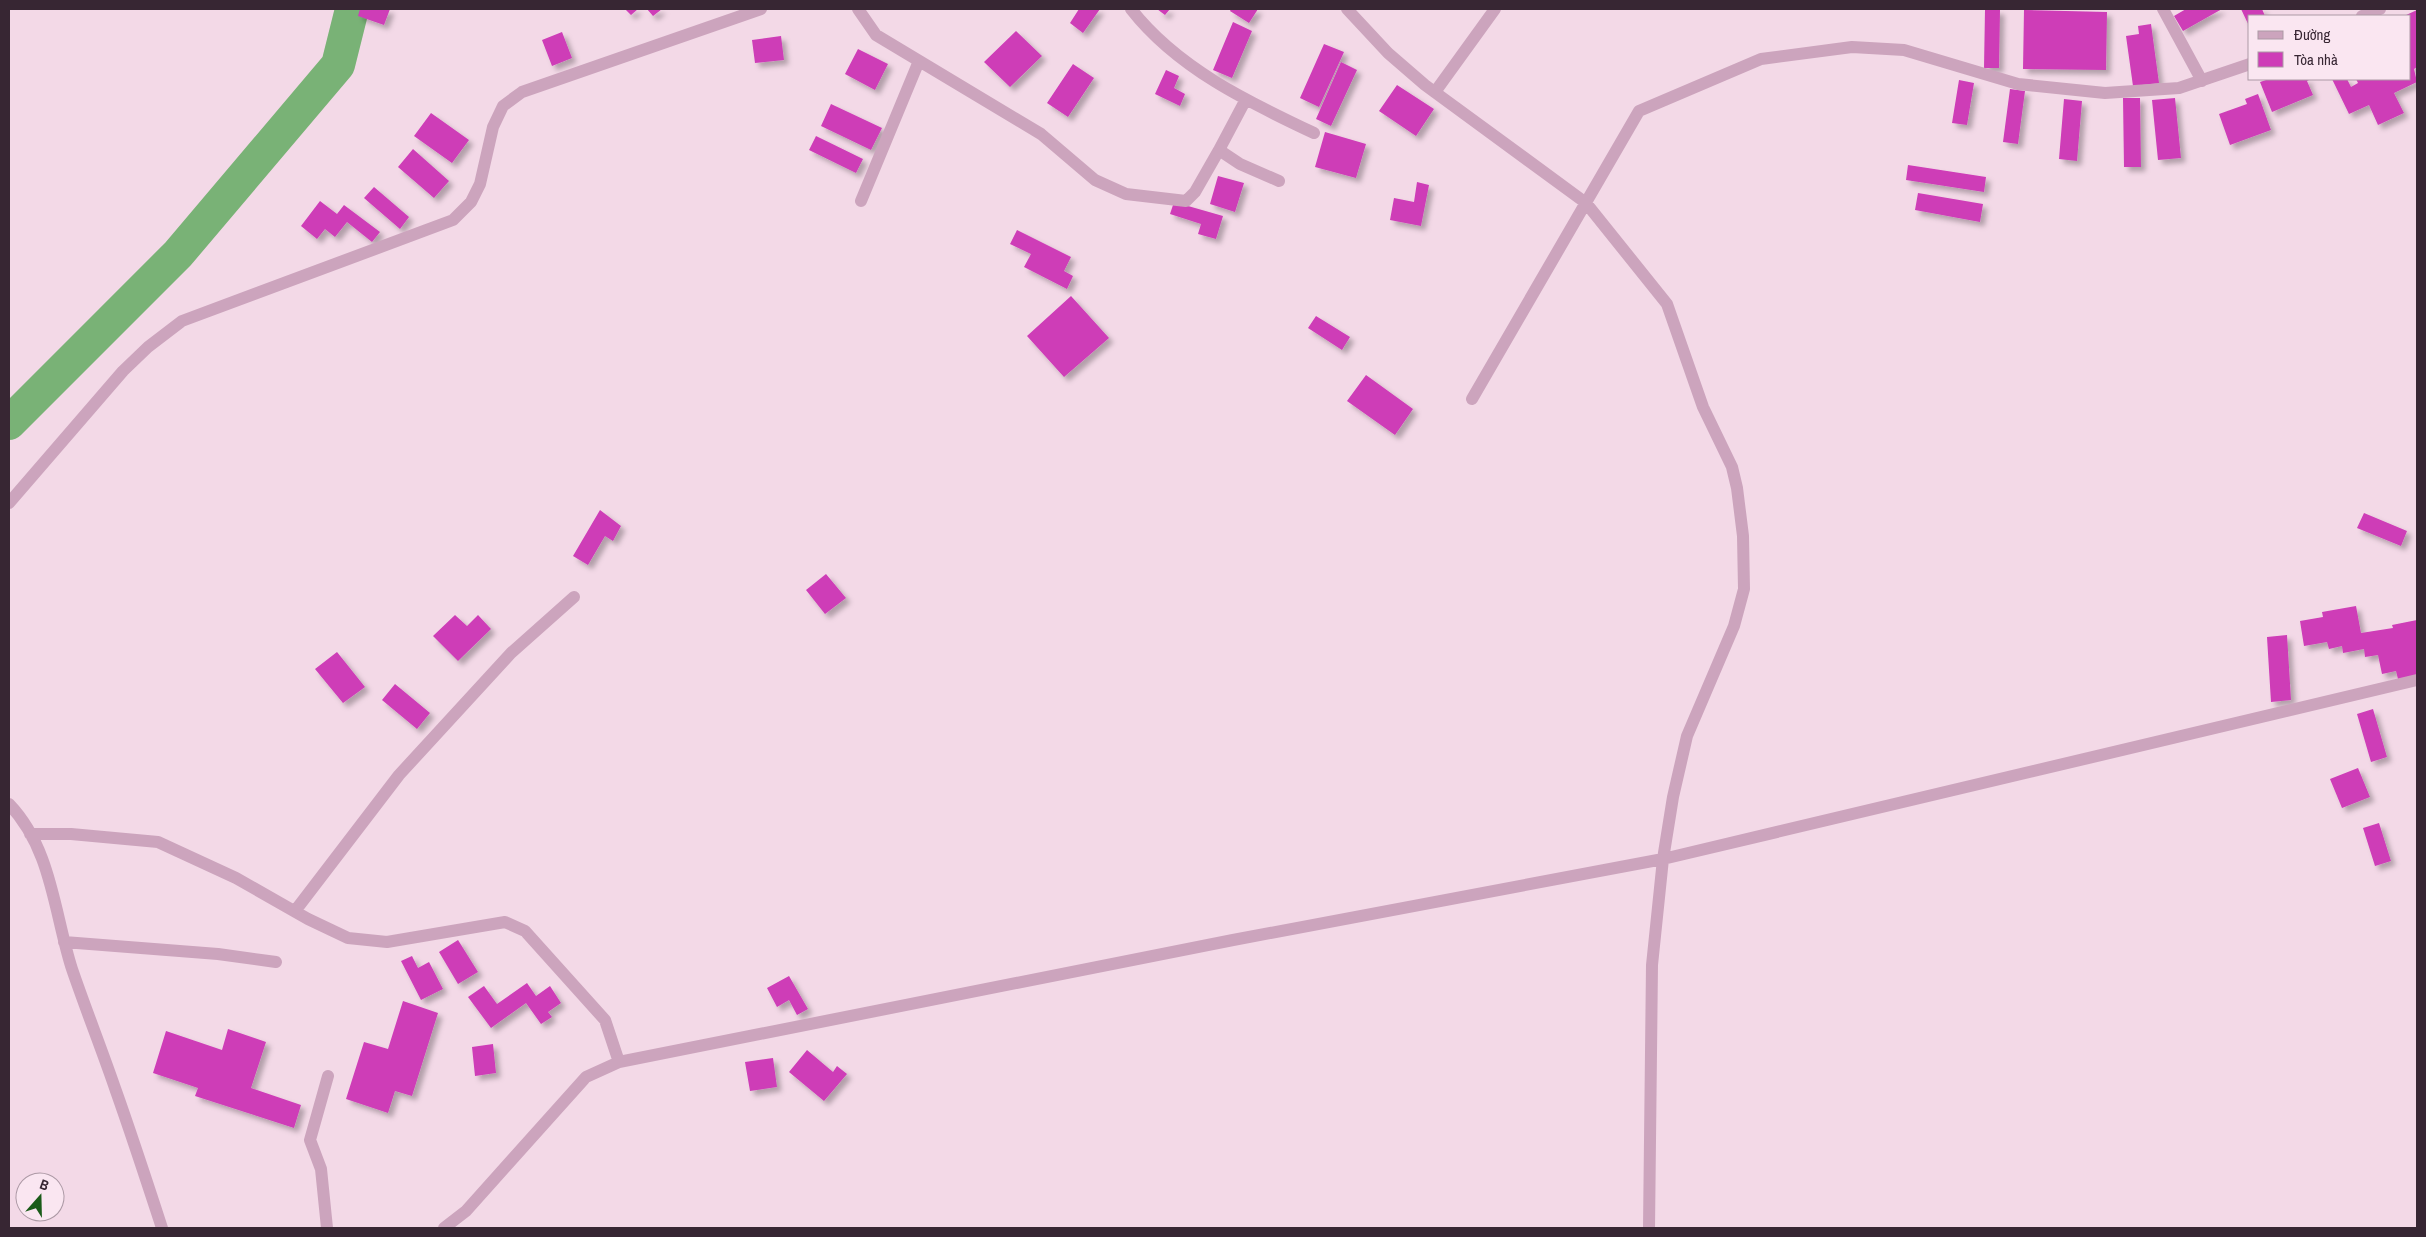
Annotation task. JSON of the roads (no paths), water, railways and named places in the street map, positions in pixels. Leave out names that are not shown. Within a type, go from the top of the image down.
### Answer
[{"type":"street","points":[[9,503],[123,371],[148,347],[182,321],[453,220],[471,202],[480,184],[493,128],[503,106],[522,92],[761,9]]},
{"type":"street","points":[[858,9],[876,35],[1041,134],[1095,180],[1126,194],[1186,201],[1195,192],[1245,101]]},
{"type":"street","points":[[1131,9],[1140,21],[1183,59],[1245,101],[1314,133]]},
{"type":"street","points":[[1346,9],[1388,53],[1435,92],[1586,203],[1667,304],[1703,407],[1732,467],[1742,526],[1744,589],[1734,626],[1687,736],[1673,797],[1663,859],[1652,965],[1650,1228]]},
{"type":"street","points":[[1435,92],[1495,9]]},
{"type":"street","points":[[2163,9],[2202,81]]},
{"type":"street","points":[[2365,15],[2380,9]]},
{"type":"street","points":[[1472,399],[1639,111],[1762,59],[1852,46],[1904,50],[2018,84],[2106,93],[2179,88],[2248,65]]},
{"type":"street","points":[[861,201],[919,61]]},
{"type":"street","points":[[1218,150],[1240,164],[1279,181]]},
{"type":"street","points":[[295,911],[398,775],[511,652],[574,598]]},
{"type":"street","points":[[444,1228],[466,1211],[586,1076],[619,1062],[1233,940],[1663,859],[1799,825],[2417,680]]},
{"type":"street","points":[[9,804],[40,849],[59,913],[64,942],[162,1228]]},
{"type":"street","points":[[30,834],[71,834],[158,842],[236,878],[348,938],[387,942],[504,922],[526,931],[605,1020],[619,1062]]},
{"type":"street","points":[[64,942],[218,954],[276,962]]},
{"type":"street","points":[[327,1228],[321,1169],[310,1140],[328,1076]]},
{"type":"waterway","points":[[9,423],[178,254],[338,65],[352,9]]}]
